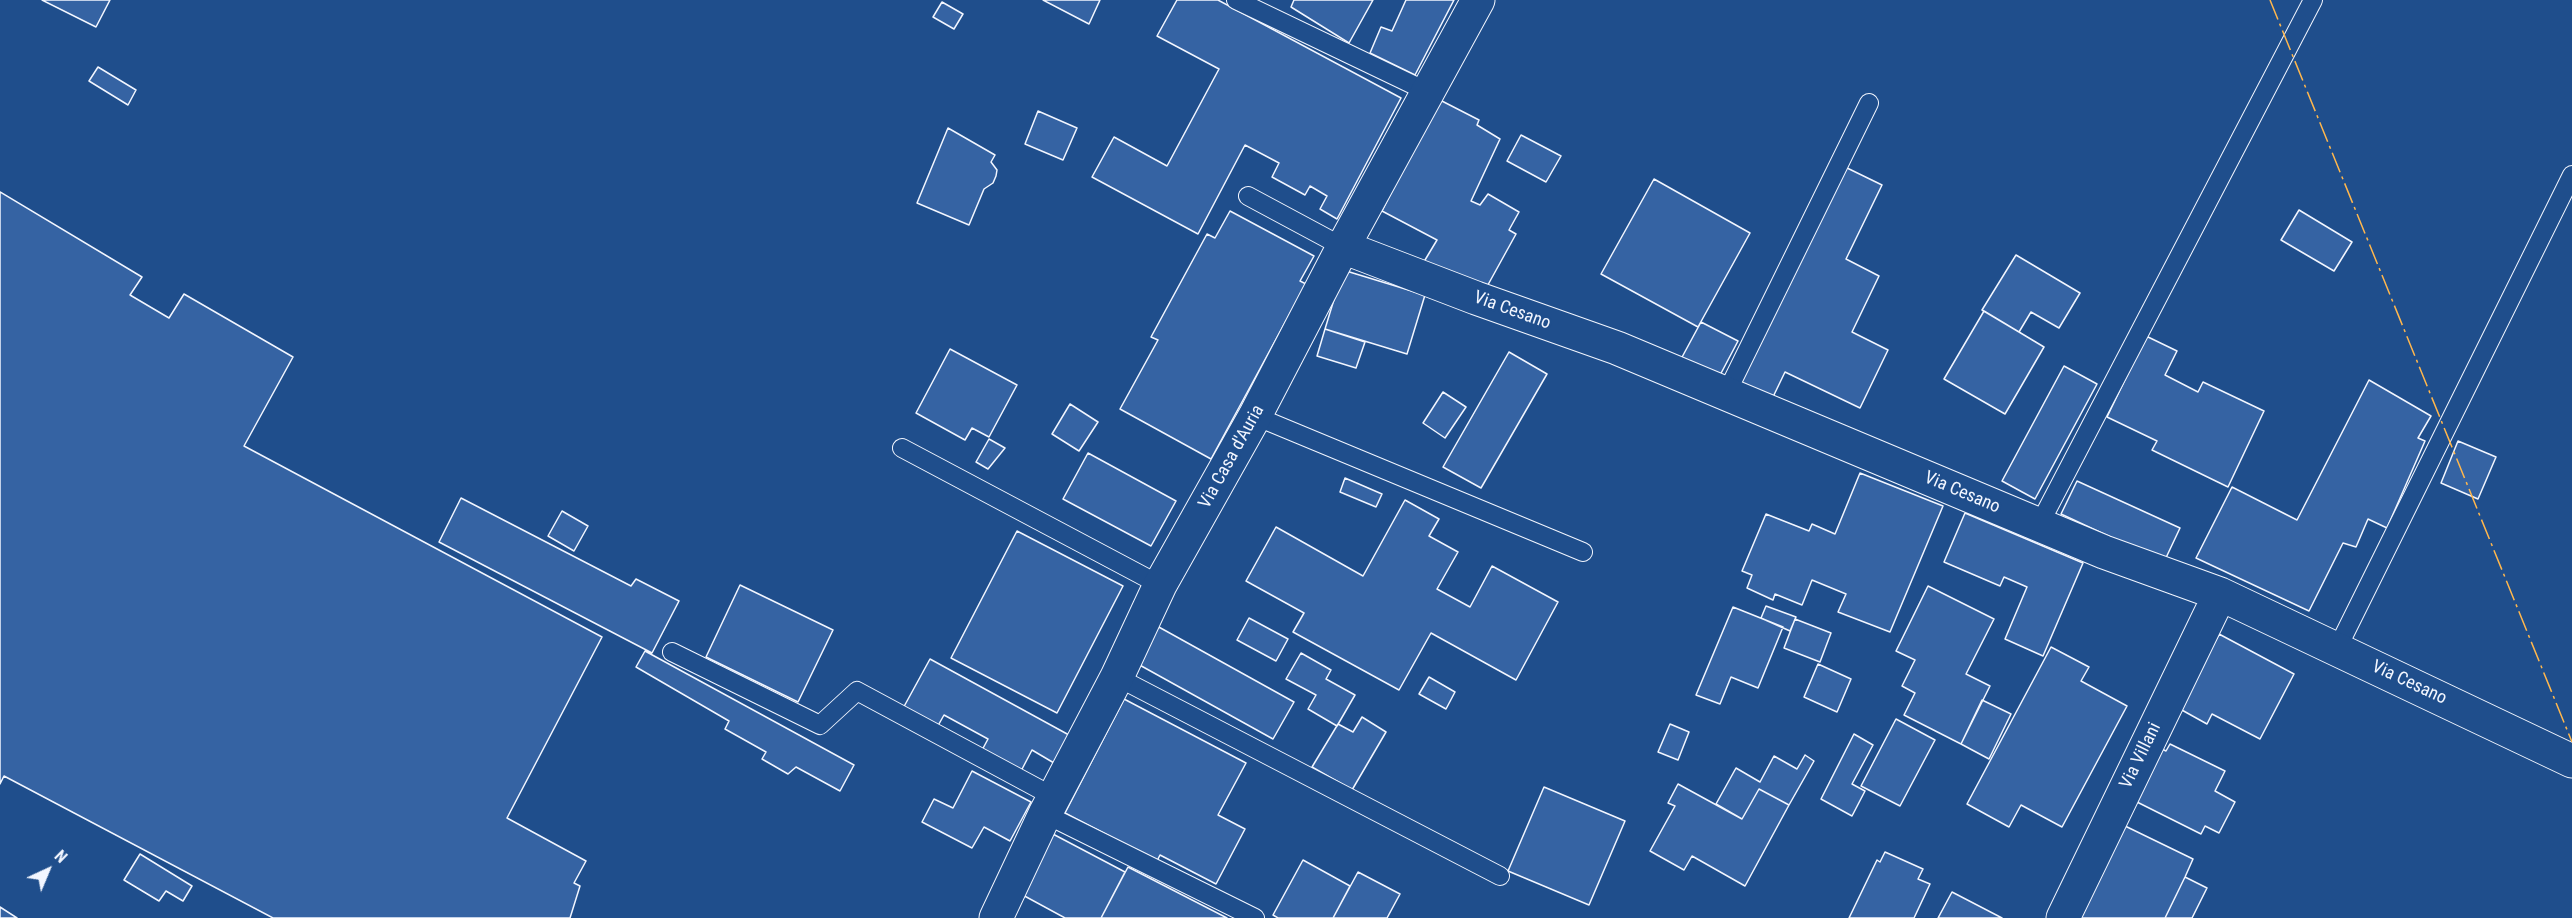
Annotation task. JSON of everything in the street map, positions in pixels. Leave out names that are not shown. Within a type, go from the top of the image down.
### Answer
[{"type":"street","name":"Via Casa d'Auria","points":[[996,918],[1160,585],[1255,416],[1426,91],[1478,0]]},
{"type":"street","name":"Via Cesano","points":[[1343,247],[1476,298],[1617,348],[1727,392],[2104,552],[2220,594],[2572,761]]},
{"type":"street","name":"Via Villani","points":[[2063,918],[2220,594]]},
{"type":"lane","points":[[1236,0],[1426,91]]},
{"type":"lane","points":[[2039,525],[2313,0]]},
{"type":"lane","points":[[1727,392],[1869,102]]},
{"type":"lane","points":[[2337,649],[2572,175]]},
{"type":"lane","points":[[1248,196],[1343,247]]},
{"type":"lane","points":[[1255,416],[1583,552]]},
{"type":"lane","points":[[902,448],[1160,585]]},
{"type":"lane","points":[[672,652],[820,725],[857,691],[1050,806],[1255,918]]},
{"type":"lane","points":[[1117,676],[1500,876]]},
{"type":"building","points":[[42,0],[110,0],[96,27]]},
{"type":"building","points":[[1043,0],[1100,0],[1089,24]]},
{"type":"building","points":[[1177,0],[1218,0],[1401,98],[1337,219],[1320,209],[1327,196],[1310,186],[1305,195],[1272,177],[1279,163],[1245,145],[1198,234],[1092,177],[1114,137],[1167,166],[1219,69],[1157,36]]},
{"type":"building","points":[[1294,0],[1373,0],[1349,43],[1291,7]]},
{"type":"building","points":[[1406,0],[1454,0],[1415,75],[1370,53],[1381,27],[1392,31]]},
{"type":"building","points":[[942,2],[963,14],[954,29],[933,17]]},
{"type":"building","points":[[98,67],[136,90],[128,105],[89,81]]},
{"type":"building","points":[[1438,99],[1479,120],[1477,125],[1500,139],[1471,201],[1480,205],[1488,194],[1519,212],[1509,230],[1516,234],[1484,292],[1419,270],[1437,240],[1382,211]]},
{"type":"building","points":[[1038,111],[1077,128],[1063,160],[1025,144]]},
{"type":"building","points":[[948,128],[995,155],[991,162],[997,170],[996,176],[993,183],[984,189],[969,225],[917,203]]},
{"type":"building","points":[[1521,135],[1561,156],[1546,182],[1507,161]]},
{"type":"building","points":[[1843,166],[1882,185],[1846,259],[1879,276],[1852,332],[1888,350],[1860,408],[1785,372],[1772,399],[1738,383]]},
{"type":"building","points":[[1654,179],[1750,233],[1698,327],[1601,274]]},
{"type":"building","points":[[0,192],[142,277],[130,295],[169,318],[184,294],[293,357],[244,446],[602,637],[507,818],[586,861],[574,883],[580,886],[570,918],[273,918],[4,776],[0,784]]},
{"type":"building","points":[[2299,210],[2352,242],[2334,271],[2281,240]]},
{"type":"building","points":[[1230,211],[1314,256],[1300,281],[1306,284],[1211,459],[1120,409],[1158,340],[1151,337],[1207,234],[1215,238]]},
{"type":"building","points":[[2016,255],[2080,293],[2059,328],[2031,312],[2019,332],[1982,310]]},
{"type":"building","points":[[1343,270],[1425,295],[1407,354],[1325,329]]},
{"type":"building","points":[[1984,311],[2044,347],[2005,414],[1944,379]]},
{"type":"building","points":[[1701,322],[1738,341],[1718,379],[1681,359]]},
{"type":"building","points":[[1325,329],[1365,342],[1356,368],[1317,356]]},
{"type":"building","points":[[2146,336],[2177,351],[2165,375],[2198,392],[2203,382],[2264,411],[2228,487],[2152,450],[2157,441],[2107,417]]},
{"type":"building","points":[[950,349],[1017,385],[989,437],[972,428],[965,440],[916,413]]},
{"type":"building","points":[[1509,352],[1547,374],[1481,488],[1443,467]]},
{"type":"building","points":[[2064,366],[2097,384],[2035,499],[2002,481]]},
{"type":"building","points":[[2369,380],[2431,416],[2418,438],[2425,441],[2387,528],[2368,519],[2356,547],[2343,543],[2309,611],[2196,558],[2232,487],[2297,520]]},
{"type":"building","points":[[1443,392],[1466,407],[1445,438],[1423,423]]},
{"type":"building","points":[[1070,404],[1098,422],[1079,451],[1052,434]]},
{"type":"building","points":[[989,439],[1005,448],[988,469],[976,462]]},
{"type":"building","points":[[2458,441],[2496,457],[2478,499],[2441,483]]},
{"type":"building","points":[[1088,453],[1176,501],[1151,546],[1063,499]]},
{"type":"building","points":[[1860,473],[1943,506],[1890,632],[1838,612],[1846,594],[1812,580],[1802,605],[1775,594],[1773,600],[1747,588],[1752,575],[1742,571],[1766,514],[1809,531],[1812,524],[1835,534]]},
{"type":"building","points":[[1345,478],[1382,494],[1376,507],[1340,492]]},
{"type":"building","points":[[2077,481],[2180,528],[2164,562],[2061,514]]},
{"type":"building","points":[[461,498],[631,586],[636,579],[679,601],[652,653],[439,542]]},
{"type":"building","points":[[1405,500],[1439,519],[1429,536],[1458,552],[1437,589],[1470,607],[1492,566],[1558,602],[1516,680],[1431,633],[1399,690],[1293,632],[1304,613],[1246,581],[1276,527],[1363,576]]},
{"type":"building","points":[[562,511],[588,526],[574,551],[548,536]]},
{"type":"building","points":[[1965,513],[2083,563],[2043,656],[2005,639],[2027,587],[2004,577],[2000,586],[1944,562]]},
{"type":"building","points":[[1017,531],[1123,586],[1057,713],[951,658]]},
{"type":"building","points":[[740,585],[833,630],[798,702],[706,657]]},
{"type":"building","points":[[1928,586],[1994,619],[1966,674],[1990,686],[1961,744],[1904,715],[1915,693],[1902,686],[1915,660],[1896,651]]},
{"type":"building","points":[[1766,606],[1796,617],[1790,631],[1761,618]]},
{"type":"building","points":[[1733,607],[1783,627],[1758,688],[1731,677],[1720,704],[1696,695]]},
{"type":"building","points":[[1249,618],[1288,639],[1276,661],[1237,640]]},
{"type":"building","points":[[1795,619],[1831,633],[1820,662],[1784,648]]},
{"type":"building","points":[[1157,626],[1294,702],[1273,739],[1136,663]]},
{"type":"building","points":[[2219,634],[2294,674],[2260,739],[2212,714],[2207,724],[2180,709]]},
{"type":"building","points":[[2051,647],[2089,667],[2081,681],[2127,706],[2062,827],[2021,805],[2009,827],[1967,804]]},
{"type":"building","points":[[645,651],[854,765],[840,791],[796,767],[788,774],[762,759],[766,752],[725,729],[729,721],[636,667]]},
{"type":"building","points":[[1301,653],[1331,670],[1326,679],[1355,695],[1337,726],[1308,709],[1316,695],[1286,679]]},
{"type":"building","points":[[930,659],[1069,735],[1054,763],[1032,750],[1020,773],[981,752],[988,739],[944,715],[935,731],[901,712]]},
{"type":"building","points":[[1818,664],[1851,679],[1837,712],[1804,697]]},
{"type":"building","points":[[1429,677],[1455,692],[1446,709],[1419,694]]},
{"type":"building","points":[[1124,699],[1246,763],[1218,815],[1245,829],[1216,884],[1160,855],[1157,861],[1065,813]]},
{"type":"building","points":[[1982,700],[2011,714],[1989,759],[1961,744]]},
{"type":"building","points":[[1362,717],[1386,732],[1352,790],[1312,767],[1338,724],[1353,732]]},
{"type":"building","points":[[1896,719],[1935,740],[1900,806],[1861,786]]},
{"type":"building","points":[[1670,724],[1689,732],[1678,760],[1658,752]]},
{"type":"building","points":[[1854,734],[1873,745],[1852,784],[1865,791],[1852,816],[1821,799]]},
{"type":"building","points":[[2170,744],[2225,771],[2215,791],[2235,802],[2219,833],[2205,826],[2201,834],[2133,800],[2160,748],[2166,751]]},
{"type":"building","points":[[1805,755],[1814,761],[1789,805],[1759,789],[1742,819],[1716,804],[1736,768],[1760,782],[1774,756],[1797,769]]},
{"type":"building","points":[[972,771],[1031,802],[1010,841],[984,827],[972,848],[922,822],[934,799],[953,808]]},
{"type":"building","points":[[1678,784],[1742,819],[1759,789],[1789,805],[1745,886],[1692,856],[1684,870],[1650,851],[1675,806],[1668,803]]},
{"type":"building","points":[[1544,787],[1625,821],[1589,905],[1508,871]]},
{"type":"building","points":[[2123,825],[2193,859],[2185,877],[2165,918],[2079,918]]},
{"type":"building","points":[[1051,833],[1125,872],[1101,918],[1065,918],[1019,893]]},
{"type":"building","points":[[1885,852],[1923,869],[1918,879],[1930,884],[1914,918],[1849,918],[1877,860],[1880,862]]},
{"type":"building","points":[[140,854],[192,886],[183,901],[166,891],[159,901],[124,880]]},
{"type":"building","points":[[1303,860],[1350,886],[1333,918],[1278,918],[1273,915]]},
{"type":"building","points":[[1128,867],[1227,918],[1101,918]]},
{"type":"building","points":[[1358,872],[1400,894],[1387,918],[1333,918]]},
{"type":"building","points":[[2185,877],[2207,888],[2192,918],[2165,918]]},
{"type":"building","points":[[1952,892],[2002,918],[1938,918]]},
{"type":"building","points":[[0,907],[17,918],[0,918]]},
{"type":"power","points":[[2270,0],[2572,742]]}]
